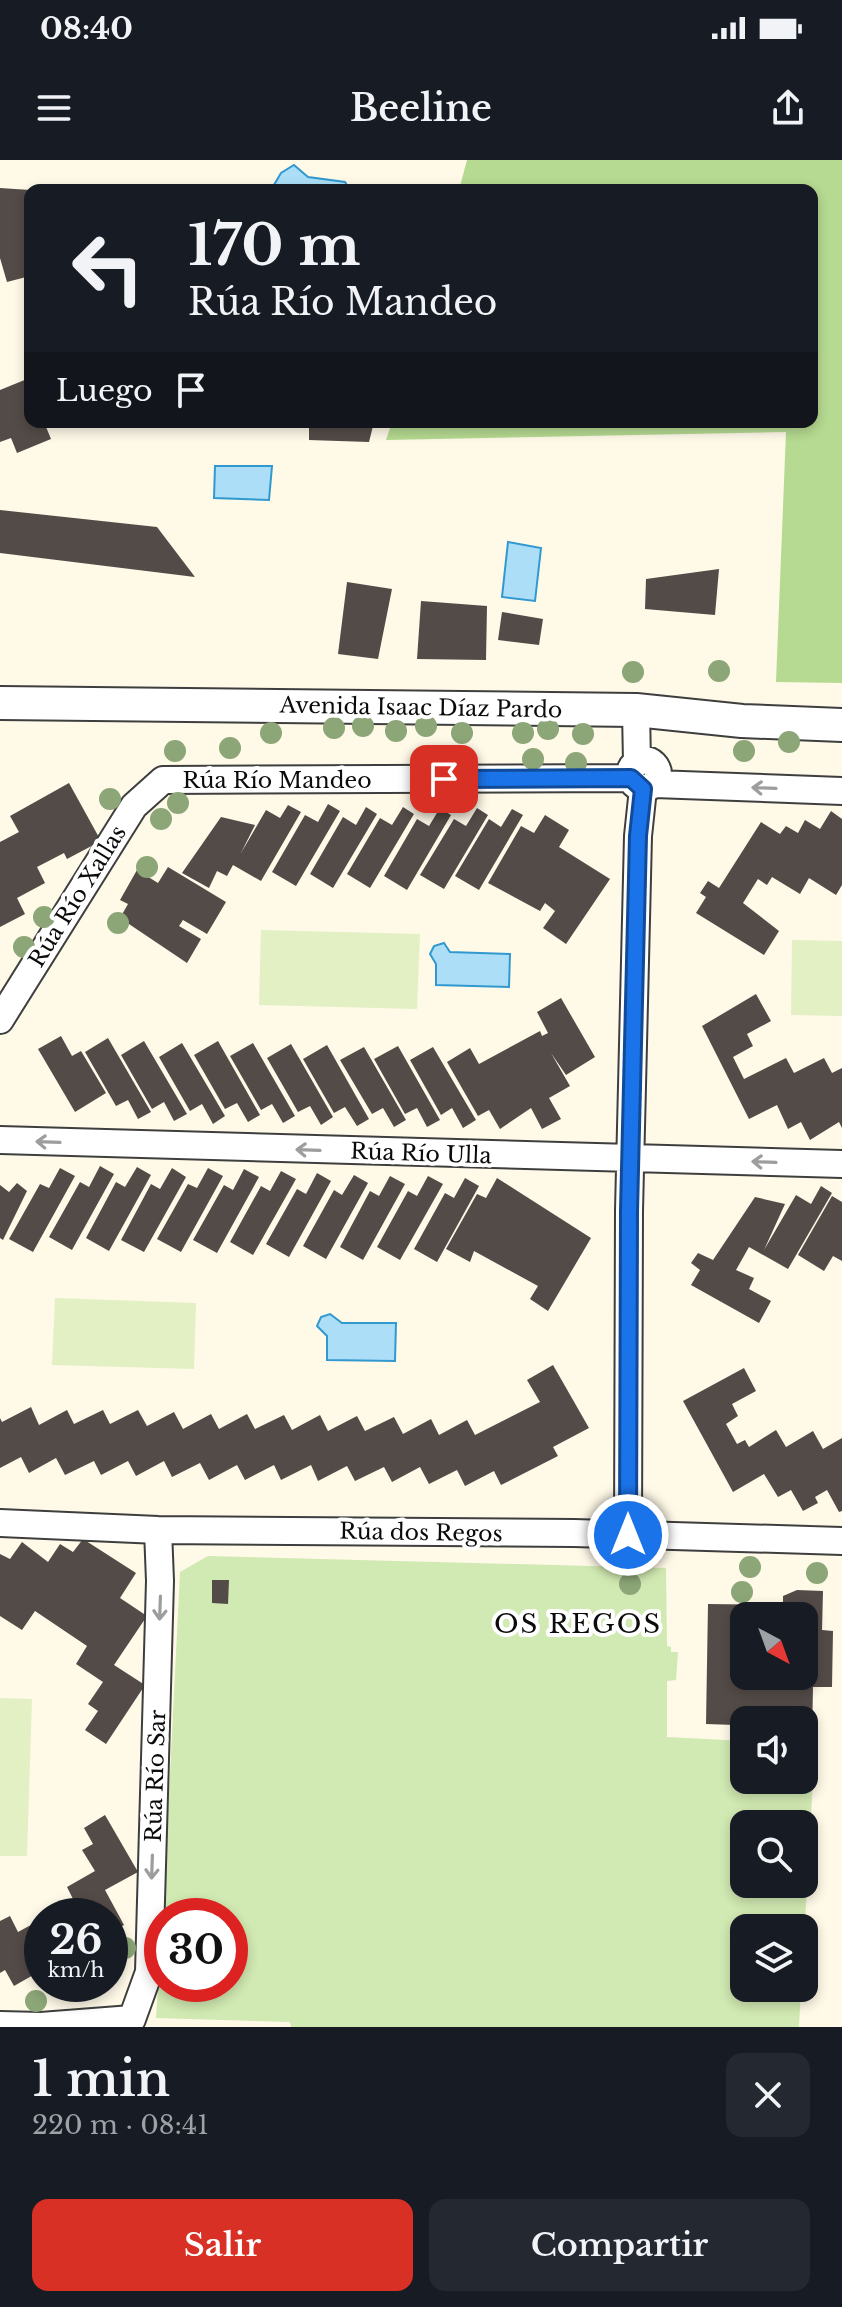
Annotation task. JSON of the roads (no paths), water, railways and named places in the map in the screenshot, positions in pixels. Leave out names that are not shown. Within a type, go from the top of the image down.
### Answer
[{"type":"street","name":"Avenida Isaac Díaz Pardo","points":[[0,703],[636,710],[742,721],[842,725]]},
{"type":"street","points":[[628,1535],[632,1158],[641,778],[636,710]]},
{"type":"street","name":"Rúa Río Mandeo","points":[[163,780],[641,778],[842,791]]},
{"type":"street","name":"Rúa Río Xallas","points":[[0,1020],[134,806],[163,780]]},
{"type":"street","name":"Rúa Río Ulla","points":[[0,1140],[842,1164]]},
{"type":"street","name":"Rúa dos Regos","points":[[0,1523],[158,1530],[628,1535],[842,1541]]},
{"type":"street","name":"Rúa Río Sar","points":[[0,2025],[41,2026],[132,2019],[149,1972],[160,1581],[158,1530]]},
{"type":"water","points":[[294,165],[308,177],[346,184],[275,184],[281,173]]},
{"type":"water","points":[[215,466],[272,466],[269,500],[214,498]]},
{"type":"water","points":[[508,542],[541,548],[535,601],[502,597]]},
{"type":"water","points":[[444,943],[450,952],[510,954],[509,987],[436,985],[436,964],[430,954],[434,946]]},
{"type":"water","points":[[330,1314],[342,1323],[396,1323],[395,1361],[327,1360],[327,1336],[317,1326],[321,1317]]},
{"type":"district","name":"OS REGOS","points":[[578,1624]]}]
